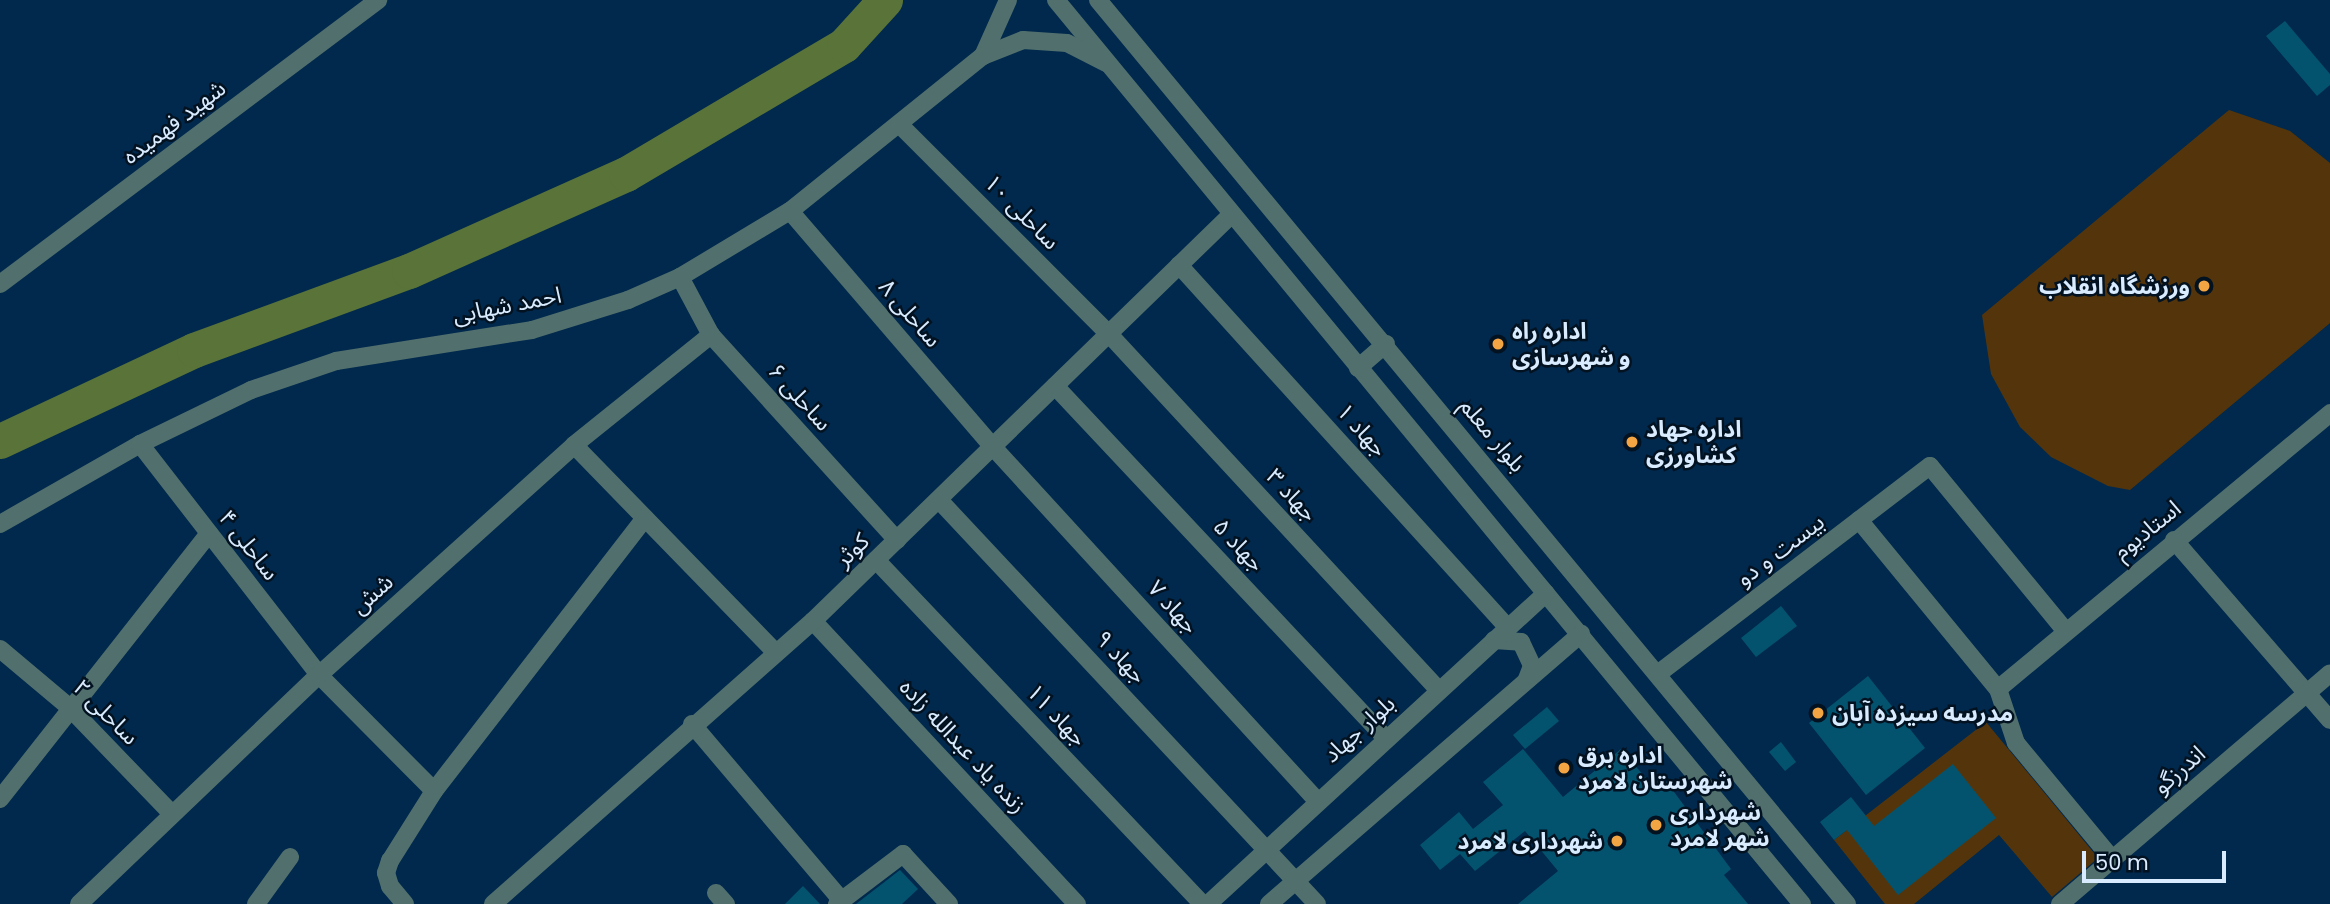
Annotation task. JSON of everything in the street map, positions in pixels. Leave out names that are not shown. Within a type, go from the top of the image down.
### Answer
[{"type":"street","name":"شهید فهمیده","points":[[0,284],[378,0]]},
{"type":"street","name":"احمد شهابی","points":[[983,56],[1008,0]]},
{"type":"street","points":[[1056,0],[1802,904]]},
{"type":"street","name":"بلوار معلم","points":[[1098,0],[1386,344],[1847,904]]},
{"type":"street","name":"احمد شهابی","points":[[0,524],[140,444],[251,390],[336,361],[532,330],[628,300],[680,277],[790,211],[983,56],[1023,40],[1067,43],[1106,63]]},
{"type":"street","name":"ساحلی ۱۰","points":[[900,125],[1109,334]]},
{"type":"street","name":"ساحلی ۸","points":[[790,211],[993,447]]},
{"type":"street","name":"کوثر","points":[[493,904],[692,724],[813,621],[1231,215]]},
{"type":"street","name":"جهاد ۱","points":[[1179,265],[1508,628]]},
{"type":"street","name":"ساحلی ۶","points":[[680,277],[711,335],[897,540]]},
{"type":"street","name":"جهاد ۳","points":[[1109,334],[1439,690]]},
{"type":"street","name":"شش","points":[[79,904],[319,675],[574,445],[711,335]]},
{"type":"street","points":[[1358,369],[1386,344]]},
{"type":"street","name":"جهاد ۵","points":[[1055,386],[1386,738]]},
{"type":"street","name":"استادیوم","points":[[1998,689],[2064,629],[2330,413]]},
{"type":"street","name":"ساحلی ۴","points":[[140,444],[319,675],[434,791]]},
{"type":"street","points":[[574,445],[776,653]]},
{"type":"street","name":"جهاد ۷","points":[[993,447],[1317,801]]},
{"type":"street","name":"بیست و دو","points":[[1658,673],[1930,466],[2064,629]]},
{"type":"street","name":"جهاد ۹","points":[[939,500],[1317,904]]},
{"type":"street","points":[[405,904],[386,873],[434,791],[645,518]]},
{"type":"street","points":[[1859,520],[1998,689],[2016,743],[2112,859]]},
{"type":"street","points":[[1,795],[209,533]]},
{"type":"street","points":[[2174,540],[2330,720]]},
{"type":"street","name":"جهاد ۱۱","points":[[876,560],[1205,904]]},
{"type":"street","name":"بلوار جهاد","points":[[1205,904],[1546,593]]},
{"type":"street","name":"زنده یاد عبدالله زاده","points":[[813,621],[1077,904]]},
{"type":"street","points":[[1269,904],[1581,634]]},
{"type":"street","points":[[1494,640],[1521,642],[1532,666],[1527,679]]},
{"type":"street","name":"ساحلی ۲","points":[[0,649],[69,707],[172,814]]},
{"type":"street","name":"اندرزگو","points":[[2060,904],[2330,673]]},
{"type":"street","points":[[692,724],[839,902],[903,855],[949,904]]},
{"type":"street","points":[[256,904],[290,857]]},
{"type":"shaded area","points":[[2229,110],[2290,131],[2330,163],[2330,323],[2130,490],[2108,486],[2051,457],[2020,427],[1991,374],[1982,315]]},
{"type":"shaded area","points":[[1986,722],[2098,858],[2052,897],[1999,835],[1914,904],[1885,904],[1834,840]]},
{"type":"building","points":[[2285,21],[2330,74],[2330,85],[2317,96],[2266,36]]},
{"type":"building","points":[[1781,606],[1797,626],[1756,657],[1741,638]]},
{"type":"building","points":[[1868,676],[1925,748],[1866,795],[1809,723]]},
{"type":"building","points":[[1547,707],[1559,721],[1525,749],[1513,735]]},
{"type":"building","points":[[1781,742],[1796,762],[1785,771],[1769,752]]},
{"type":"building","points":[[1523,749],[1563,797],[1621,749],[1656,790],[1666,781],[1731,869],[1724,875],[1748,904],[1518,904],[1558,871],[1525,831],[1475,871],[1460,854],[1440,870],[1420,845],[1459,812],[1473,829],[1503,805],[1483,782]]},
{"type":"building","points":[[1953,764],[1996,818],[1898,895],[1847,830],[1834,840],[1820,822],[1851,797],[1874,826]]},
{"type":"building","points":[[900,870],[918,889],[902,904],[856,904]]},
{"type":"building","points":[[803,886],[820,904],[785,904]]},
{"type":"waterway","points":[[0,441],[194,350],[409,271],[626,174],[844,45],[885,0]]},
{"type":"place","name":"ورزشگاه انقلاب","points":[[2204,286]]},
{"type":"place","name":"اداره راه و شهرسازی","points":[[1498,344]]},
{"type":"place","name":"اداره جهاد کشاورزی","points":[[1632,442]]},
{"type":"place","name":"مدرسه سیزده آبان","points":[[1818,713]]},
{"type":"place","name":"اداره برق شهرستان لامرد","points":[[1564,768]]},
{"type":"place","name":"شهرداری شهر لامرد","points":[[1656,825]]},
{"type":"place","name":"شهرداری لامرد","points":[[1617,841]]}]
